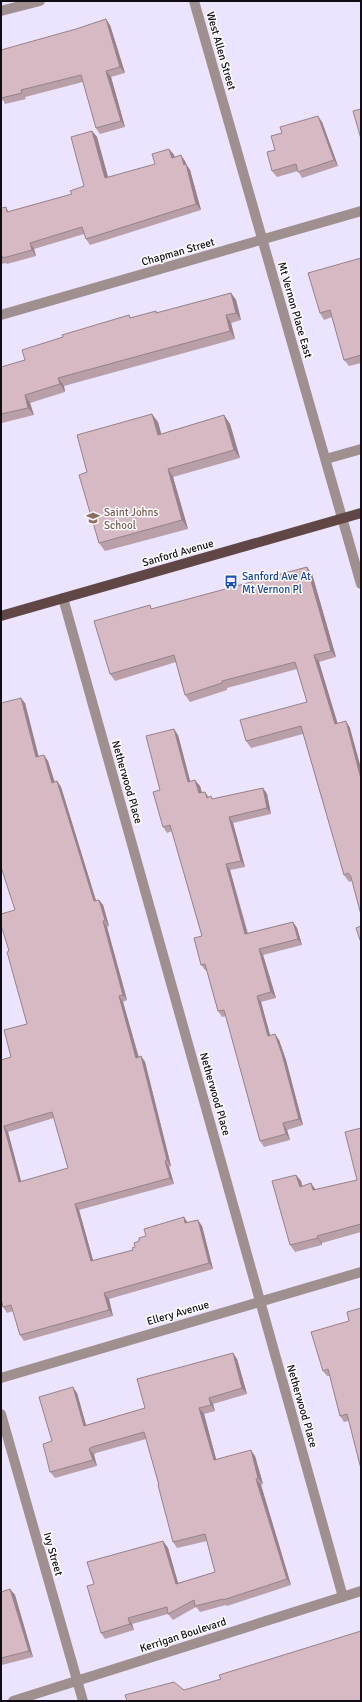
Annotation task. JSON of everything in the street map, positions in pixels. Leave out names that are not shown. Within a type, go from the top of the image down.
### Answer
[{"type":"main road","name":"Sanford Avenue","points":[[1,616],[361,513]]},
{"type":"street","points":[[1,11],[40,1]]},
{"type":"street","name":"West Allen Street","points":[[194,1],[225,108]]},
{"type":"street","name":"Mt Vernon Place East","points":[[225,108],[361,584]]},
{"type":"street","name":"Chapman Street","points":[[1,315],[361,211]]},
{"type":"street","points":[[326,459],[361,449]]},
{"type":"street","name":"Netherwood Place","points":[[63,598],[343,1597]]},
{"type":"street","name":"Ellery Avenue","points":[[1,1378],[361,1272]]},
{"type":"street","name":"Ivy Street","points":[[1,1414],[83,1701]]},
{"type":"street","name":"Kerrigan Boulevard","points":[[13,1701],[361,1591]]},
{"type":"building","points":[[106,19],[120,67],[106,71],[121,121],[96,128],[81,75],[21,90],[22,93],[1,98],[1,50]]},
{"type":"building","points":[[361,109],[361,139],[353,111]]},
{"type":"building","points":[[318,116],[334,160],[298,172],[296,164],[272,171],[267,152],[275,150],[271,136],[282,133],[280,127]]},
{"type":"building","points":[[92,131],[105,178],[155,164],[152,154],[169,149],[172,158],[181,155],[184,165],[186,164],[196,204],[86,239],[82,227],[30,243],[32,250],[3,258],[2,256],[1,257],[1,208],[6,207],[7,212],[72,194],[70,191],[84,186],[71,137]]},
{"type":"building","points":[[361,258],[361,355],[344,360],[330,310],[320,313],[308,273]]},
{"type":"building","points":[[231,293],[236,313],[226,315],[230,331],[58,378],[60,384],[25,395],[28,408],[1,414],[1,367],[25,360],[22,350],[63,337],[62,335],[129,315],[130,318],[156,311],[156,313]]},
{"type":"building","points":[[152,414],[158,435],[224,415],[234,450],[168,469],[182,520],[99,543],[79,475],[87,472],[77,435]]},
{"type":"building","points":[[307,567],[331,651],[314,655],[335,724],[346,721],[361,779],[361,915],[351,877],[348,873],[344,875],[301,726],[246,741],[240,720],[307,702],[295,662],[222,681],[222,683],[185,695],[174,655],[110,674],[94,621],[150,605],[151,609]]},
{"type":"building","points":[[21,698],[36,757],[44,755],[52,783],[57,781],[94,901],[99,900],[105,920],[103,921],[123,995],[119,996],[136,1058],[141,1056],[167,1160],[165,1161],[170,1178],[75,1204],[91,1261],[133,1250],[132,1248],[135,1247],[134,1243],[139,1241],[139,1238],[146,1236],[144,1229],[184,1217],[185,1223],[198,1220],[209,1263],[104,1293],[109,1310],[20,1335],[11,1305],[3,1307],[1,1299],[1,1060],[11,1057],[4,1030],[27,1024],[1,925],[1,914],[15,910],[1,867],[1,703]],"holes":[[[52,1112],[68,1168],[19,1182],[4,1126]]]},
{"type":"building","points":[[174,729],[188,782],[195,780],[199,793],[205,792],[207,798],[211,796],[212,799],[263,788],[267,808],[229,817],[241,861],[226,864],[245,934],[293,922],[298,939],[259,949],[271,992],[257,996],[268,1036],[275,1034],[282,1054],[299,1119],[283,1123],[286,1134],[260,1141],[224,1010],[218,1011],[205,964],[201,965],[194,938],[202,936],[170,825],[163,827],[153,792],[160,790],[146,736]]},
{"type":"building","points":[[361,926],[361,943],[356,928]]},
{"type":"building","points":[[361,1128],[361,1224],[317,1236],[318,1238],[290,1245],[272,1181],[296,1175],[300,1187],[311,1183],[313,1190],[357,1180],[345,1132]]},
{"type":"building","points":[[361,1308],[361,1469],[347,1414],[340,1416],[328,1369],[323,1371],[311,1332],[349,1321],[347,1312]]},
{"type":"building","points":[[233,1353],[242,1388],[209,1398],[211,1405],[199,1408],[214,1460],[251,1450],[258,1478],[256,1479],[287,1579],[223,1600],[195,1606],[194,1600],[168,1614],[167,1607],[128,1618],[130,1624],[101,1633],[87,1586],[94,1584],[87,1562],[163,1541],[176,1584],[215,1572],[205,1534],[173,1542],[144,1432],[92,1447],[89,1449],[93,1460],[50,1472],[43,1444],[52,1441],[39,1397],[73,1387],[84,1426],[145,1408],[137,1379]]},
{"type":"building","points":[[10,1589],[29,1651],[1,1658],[1,1592]]},
{"type":"building","points":[[361,1631],[361,1701],[127,1701],[125,1695],[174,1682],[184,1690],[221,1679],[219,1675]]},
{"type":"place","name":"Saint Johns School","points":[[93,518]]},
{"type":"place","name":"Sanford Ave At Mt Vernon Pl","points":[[231,582]]}]
